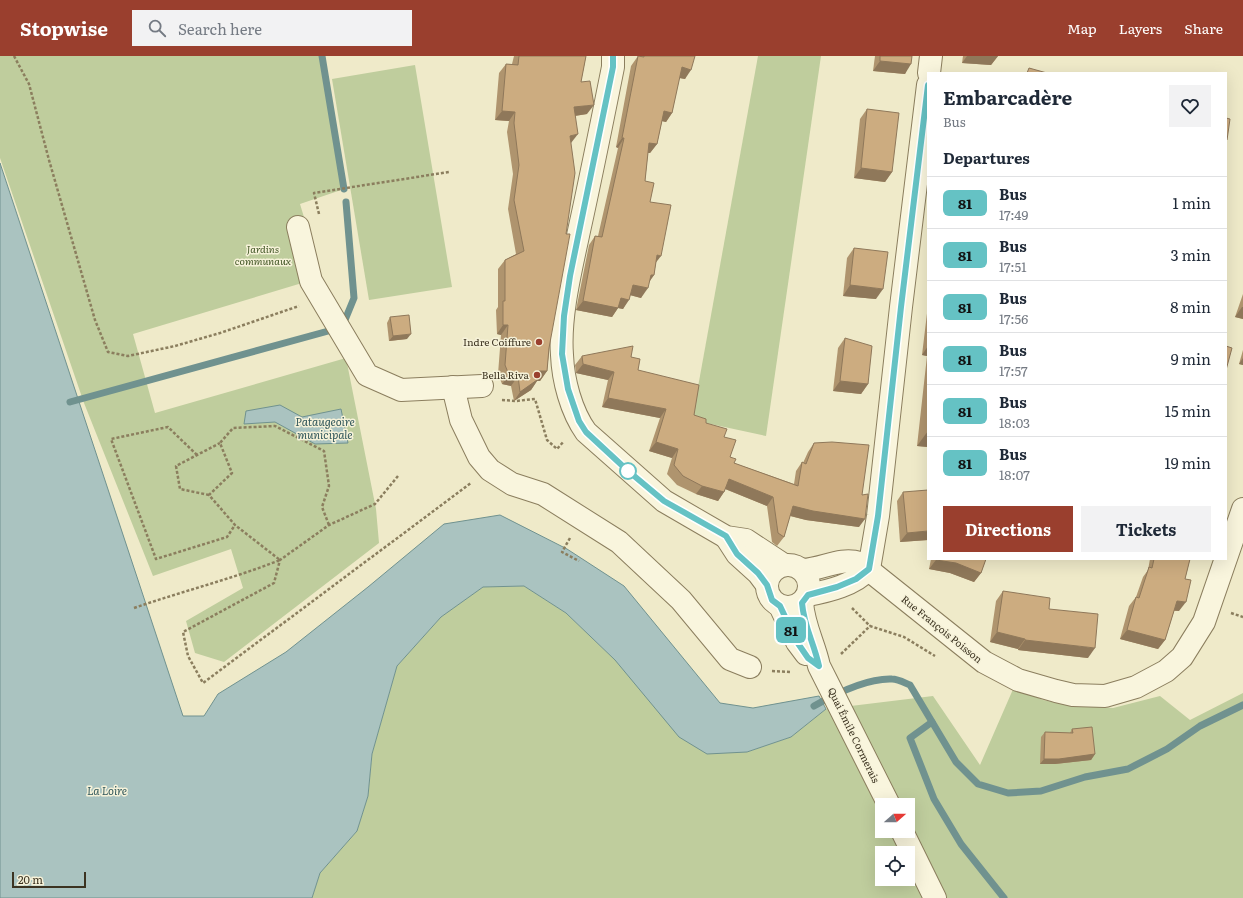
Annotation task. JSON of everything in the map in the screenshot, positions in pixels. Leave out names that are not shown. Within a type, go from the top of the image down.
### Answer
[{"type":"street","points":[[613,56],[613,67],[570,276],[564,316],[562,354],[568,389],[579,421],[586,432],[664,501],[726,536],[746,540],[794,568],[809,582],[805,599]]},
{"type":"street","points":[[929,72],[931,56]]},
{"type":"street","points":[[726,536],[737,554],[758,573],[767,585],[772,600],[780,606],[789,608],[805,599],[856,579],[869,569],[878,516],[901,307],[927,93]]},
{"type":"street","points":[[298,227],[311,281],[367,375],[401,390],[482,386]]},
{"type":"street","points":[[453,387],[461,420],[479,457],[490,470],[512,484],[543,494],[619,542],[681,600],[730,659],[750,667]]},
{"type":"street","name":"Rue François Poisson","points":[[1227,555],[1243,509]]},
{"type":"street","name":"Rue François Poisson","points":[[794,568],[851,560],[860,563],[984,662],[1018,680],[1056,691],[1080,696],[1104,696],[1136,687],[1166,671],[1182,657],[1204,622],[1225,560]]},
{"type":"street","points":[[767,585],[774,570],[794,568]]},
{"type":"street","name":"Quai Émile Cormerais","points":[[805,599],[806,630],[816,652],[823,673],[886,798]]},
{"type":"street","name":"Quai Émile Cormerais","points":[[780,606],[797,642],[808,658],[823,673]]},
{"type":"street","points":[[905,838],[935,898]]},
{"type":"path","points":[[14,56],[29,84],[49,160],[95,320],[108,352],[128,356],[175,346],[220,333],[321,298]]},
{"type":"path","points":[[319,216],[314,193],[449,172]]},
{"type":"path","points":[[516,401],[535,399],[548,440],[557,449],[579,421]]},
{"type":"path","points":[[280,560],[235,525],[209,495],[180,488],[176,466],[220,442],[233,428],[275,426],[324,451],[328,486],[322,507],[329,525]]},
{"type":"path","points":[[197,455],[168,427],[111,439],[156,559],[227,537],[235,525]]},
{"type":"path","points":[[209,495],[232,473],[220,442]]},
{"type":"path","points":[[280,560],[274,583],[183,632],[188,656],[203,682],[490,470]]},
{"type":"path","points":[[134,608],[189,589],[240,576],[280,560],[329,525],[375,504],[398,476]]},
{"type":"path","points":[[572,534],[562,552],[579,561]]},
{"type":"path","points":[[844,652],[870,626],[904,637],[936,656]]},
{"type":"green space","name":"Jardins communaux","points":[[0,56],[322,56],[344,189],[300,204],[322,277],[133,334],[155,413],[346,358],[376,509],[379,543],[224,662],[195,653],[186,621],[243,588],[231,549],[153,576],[84,403],[0,158]]},
{"type":"green space","points":[[758,56],[821,56],[766,436],[692,420]]},
{"type":"green space","points":[[415,65],[452,287],[369,300],[332,79]]},
{"type":"green space","points":[[524,586],[566,613],[615,660],[747,752],[791,737],[826,709],[933,696],[980,765],[1014,687],[1043,700],[1066,705],[1113,708],[1160,696],[1190,720],[1243,693],[1243,898],[312,898],[320,873],[357,831],[368,796],[372,754],[397,666],[441,617],[483,587]]},
{"type":"water","name":"La Loire","points":[[0,163],[183,716],[204,716],[218,694],[286,652],[444,524],[500,515],[567,549],[624,586],[720,703],[753,708],[819,696],[826,709],[791,737],[747,752],[707,754],[679,737],[615,660],[566,613],[524,586],[483,587],[441,617],[397,666],[372,754],[368,796],[357,831],[320,873],[312,898],[0,898]]},
{"type":"water","name":"Pataugeoire municipale","points":[[280,405],[302,417],[341,409],[348,443],[315,444],[275,422],[244,424],[246,411]]},
{"type":"building","points":[[519,56],[586,56],[581,82],[590,81],[594,105],[574,107],[578,134],[570,136],[575,173],[566,234],[570,234],[549,348],[547,371],[539,371],[537,380],[520,392],[518,376],[509,375],[505,365],[508,325],[503,325],[503,301],[505,301],[505,260],[524,251],[514,200],[519,165],[514,123],[515,112],[502,111],[506,64],[518,65]]},
{"type":"building","points":[[638,56],[695,56],[691,70],[682,67],[672,113],[664,111],[657,144],[649,143],[645,181],[654,183],[650,202],[671,205],[661,256],[657,255],[654,275],[651,275],[648,288],[633,285],[629,300],[621,298],[618,308],[583,301],[595,236],[602,237],[624,138],[622,138]]},
{"type":"building","points":[[880,56],[912,56],[911,64],[880,61]]},
{"type":"building","points":[[1029,68],[1043,72],[1027,72]]},
{"type":"building","points":[[867,109],[899,113],[892,172],[861,168]]},
{"type":"building","points":[[1227,118],[1230,119],[1227,140]]},
{"type":"building","points":[[854,248],[888,252],[883,289],[850,285]]},
{"type":"building","points":[[409,315],[411,334],[393,336],[390,317]]},
{"type":"building","points":[[845,338],[872,346],[868,384],[840,381]]},
{"type":"building","points":[[633,346],[631,357],[640,359],[638,370],[699,385],[694,415],[706,419],[706,423],[727,429],[724,437],[736,440],[730,457],[736,459],[734,463],[798,486],[802,462],[806,464],[814,443],[832,442],[869,445],[862,495],[868,494],[865,519],[813,511],[793,506],[784,537],[778,533],[773,497],[729,479],[724,492],[702,486],[683,476],[674,465],[678,449],[656,442],[666,409],[608,398],[614,372],[583,364],[582,356]]},
{"type":"building","points":[[1227,346],[1232,348],[1227,366]]},
{"type":"building","points":[[927,490],[927,531],[907,533],[903,492]]},
{"type":"building","points":[[936,560],[986,560],[981,573],[956,563]]},
{"type":"building","points":[[1154,560],[1190,560],[1185,579],[1191,580],[1186,602],[1177,601],[1165,640],[1127,630],[1136,597],[1139,598],[1149,567],[1152,568]]},
{"type":"building","points":[[1003,591],[1050,598],[1049,609],[1098,614],[1095,648],[1025,640],[997,632]]},
{"type":"building","points":[[1092,727],[1095,754],[1059,759],[1044,759],[1045,732],[1073,733],[1072,729]]},
{"type":"waterway","points":[[322,56],[344,189]]},
{"type":"waterway","points":[[345,320],[354,298],[346,202]]},
{"type":"waterway","points":[[70,402],[332,330]]},
{"type":"waterway","points":[[814,706],[862,684],[883,679],[899,680],[910,685],[956,762],[978,784],[1008,793],[1041,791],[1085,777],[1128,769],[1167,749],[1200,726],[1243,705]]},
{"type":"waterway","points":[[932,722],[910,738],[934,799],[961,844],[1004,898]]},
{"type":"bus line","name":"81","points":[[613,56],[613,67],[570,276],[564,316],[562,354],[568,389],[579,421],[586,432],[627,470],[664,501],[726,536],[737,554],[758,573],[767,585],[769,596],[776,604],[780,606],[787,624],[797,642],[808,658],[819,666],[816,652],[806,630],[803,618],[802,603],[806,600],[808,595],[820,593],[856,579],[864,575],[869,569],[878,516],[901,307],[927,93]]},
{"type":"place","name":"Indre Coiffure","points":[[539,342]]},
{"type":"place","name":"Bella Riva","points":[[537,375]]}]
